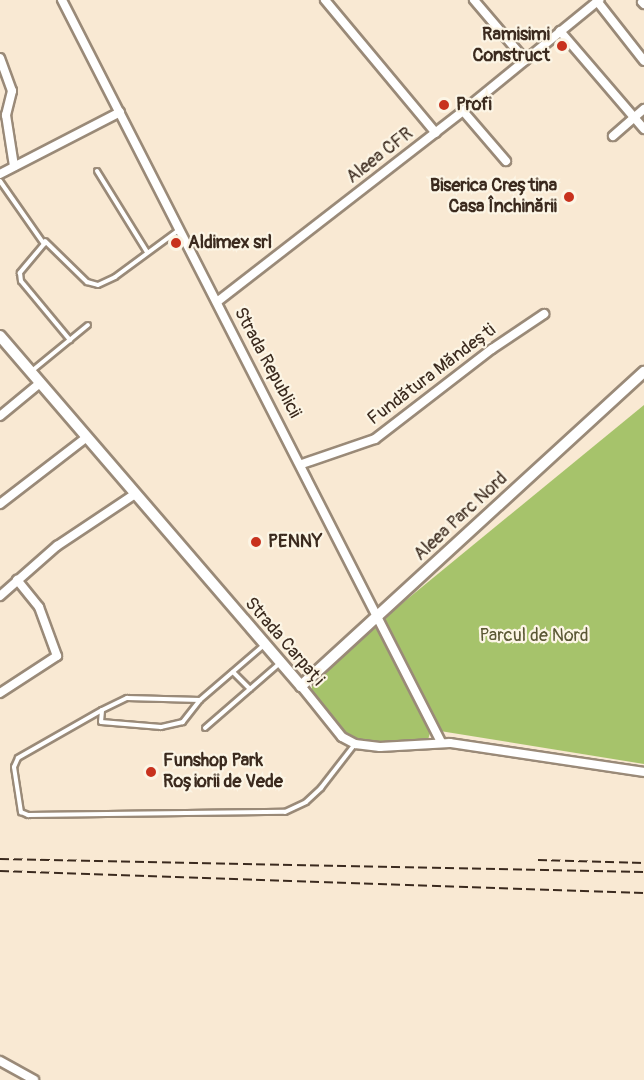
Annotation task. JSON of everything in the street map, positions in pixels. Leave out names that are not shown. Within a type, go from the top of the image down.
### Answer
[{"type":"street","name":"Strada Republicii","points":[[62,0],[302,464],[441,742]]},
{"type":"street","points":[[325,0],[436,133]]},
{"type":"street","points":[[474,0],[525,60]]},
{"type":"street","points":[[594,2],[644,61]]},
{"type":"street","name":"Aleea CFR","points":[[217,302],[436,133],[594,2]]},
{"type":"street","points":[[560,31],[644,129]]},
{"type":"street","points":[[0,58],[12,91],[6,115],[14,166]]},
{"type":"street","points":[[613,136],[644,109]]},
{"type":"street","points":[[463,111],[506,161]]},
{"type":"street","points":[[0,174],[120,112]]},
{"type":"street","name":"Fundătura Măndești","points":[[302,464],[375,439],[492,349],[544,314]]},
{"type":"street","name":"Strada Carpați","points":[[0,336],[342,737],[355,744]]},
{"type":"street","name":"Aleea Parc Nord","points":[[300,686],[644,372]]},
{"type":"street","points":[[0,416],[40,383]]},
{"type":"street","points":[[0,504],[87,437]]},
{"type":"street","points":[[0,596],[57,546],[135,494]]},
{"type":"street","points":[[0,693],[57,656],[39,607],[17,580]]},
{"type":"street","points":[[355,744],[380,747],[441,742],[644,772]]},
{"type":"street","points":[[0,1061],[34,1080]]},
{"type":"lane","points":[[97,171],[147,252]]},
{"type":"lane","points":[[0,181],[43,239],[92,284],[109,281],[180,230]]},
{"type":"lane","points":[[43,239],[43,250],[20,277],[70,340]]},
{"type":"lane","points":[[31,372],[88,325]]},
{"type":"lane","points":[[102,710],[101,722],[162,726],[183,722],[200,700],[264,644]]},
{"type":"lane","points":[[205,728],[280,663]]},
{"type":"lane","points":[[233,672],[250,689]]},
{"type":"lane","points":[[200,700],[139,696],[102,710],[18,758],[14,767],[21,812],[27,815],[277,813],[296,809],[329,780],[355,744]]},
{"type":"green space","name":"Parcul de Nord","points":[[644,405],[644,764],[440,731],[383,619]]},
{"type":"green space","points":[[376,626],[431,729],[428,740],[366,743],[352,739],[307,689]]},
{"type":"railway","points":[[0,859],[644,872]]},
{"type":"railway","points":[[538,860],[644,863]]},
{"type":"railway","points":[[0,871],[644,893]]},
{"type":"place","name":"Ramisimi Construct","points":[[562,46]]},
{"type":"place","name":"Profi","points":[[444,105]]},
{"type":"place","name":"Biserica Creștina Casa Închinării","points":[[569,197]]},
{"type":"place","name":"Aldimex srl","points":[[176,243]]},
{"type":"place","name":"PENNY","points":[[256,542]]},
{"type":"place","name":"Funshop Park Roșiorii de Vede","points":[[151,772]]}]
